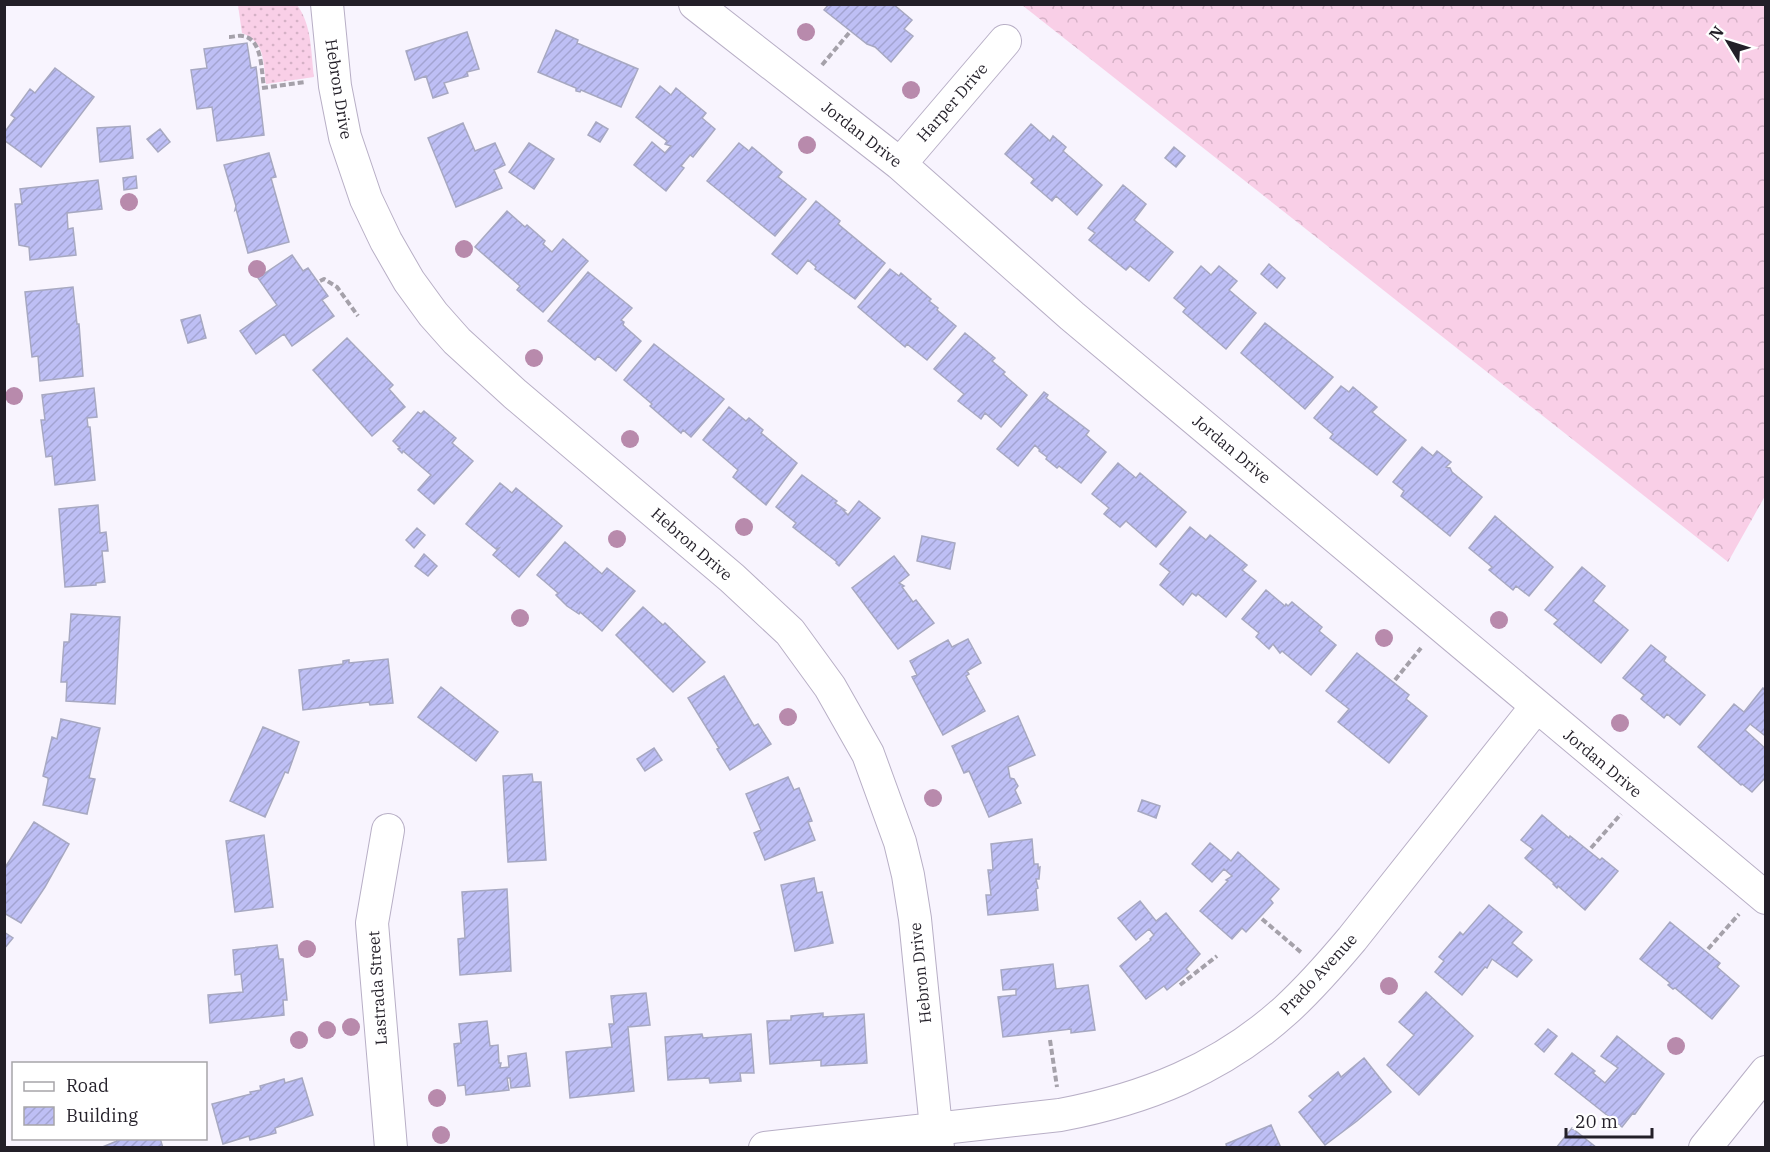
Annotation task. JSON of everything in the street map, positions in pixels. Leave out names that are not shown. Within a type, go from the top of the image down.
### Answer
[{"type":"street","name":"Hebron Drive","points":[[327,4],[334,78],[345,137],[366,199],[399,264],[433,314],[457,341],[515,394],[769,611],[790,632],[830,687],[868,754],[900,842],[915,919],[937,1139]]},
{"type":"street","name":"Jordan Drive","points":[[694,4],[900,164],[1072,316],[1762,895]]},
{"type":"street","name":"Harper Drive","points":[[900,164],[1005,41]]},
{"type":"street","name":"Prado Avenue","points":[[765,1148],[937,1139],[1060,1115],[1130,1100],[1189,1075],[1227,1054],[1271,1023],[1323,973],[1536,707]]},
{"type":"street","name":"Lastrada Street","points":[[388,830],[372,923],[391,1148]]},
{"type":"street","points":[[1705,1148],[1766,1072]]},
{"type":"path","points":[[803,87],[849,33]]},
{"type":"path","points":[[229,37],[243,36],[256,45],[263,87],[334,78]]},
{"type":"path","points":[[320,281],[324,279],[337,287],[358,316]]},
{"type":"path","points":[[1395,680],[1440,626]]},
{"type":"path","points":[[1592,848],[1639,793]]},
{"type":"path","points":[[1708,949],[1762,895]]},
{"type":"path","points":[[1262,919],[1323,973]]},
{"type":"path","points":[[1180,985],[1217,956]]},
{"type":"path","points":[[1050,1040],[1060,1115]]},
{"type":"green space","points":[[238,5],[297,5],[306,21],[314,77],[266,84],[262,54],[255,42],[242,33]]},
{"type":"green space","points":[[1022,5],[1765,5],[1765,496],[1728,562]]},
{"type":"building","points":[[829,4],[893,4],[912,20],[904,29],[913,36],[891,62],[875,47],[867,44],[824,10]]},
{"type":"building","points":[[556,30],[578,40],[577,43],[638,69],[621,107],[581,90],[576,91],[576,88],[538,72]]},
{"type":"building","points":[[467,32],[479,69],[467,72],[468,76],[444,83],[448,93],[433,98],[426,76],[415,80],[406,51]]},
{"type":"building","points":[[247,43],[251,68],[256,67],[264,135],[217,141],[212,107],[197,109],[191,70],[207,68],[204,49]]},
{"type":"building","points":[[55,68],[94,97],[41,167],[4,140],[4,133],[15,118],[11,115],[30,89],[35,93]]},
{"type":"building","points":[[660,86],[671,95],[676,88],[706,113],[702,118],[715,129],[693,157],[690,155],[681,166],[684,168],[666,191],[634,165],[652,142],[665,153],[671,146],[665,144],[667,141],[636,117]]},
{"type":"building","points":[[596,122],[608,129],[600,142],[588,135]]},
{"type":"building","points":[[463,123],[475,151],[495,143],[505,165],[494,170],[502,188],[456,207],[428,138]]},
{"type":"building","points":[[1031,124],[1050,141],[1053,136],[1066,147],[1063,151],[1102,185],[1077,215],[1056,196],[1052,201],[1031,183],[1034,179],[1005,154]]},
{"type":"building","points":[[130,126],[133,158],[100,162],[97,128]]},
{"type":"building","points":[[160,129],[170,142],[158,152],[147,139]]},
{"type":"building","points":[[529,143],[554,159],[534,189],[509,172]]},
{"type":"building","points":[[739,143],[749,151],[752,147],[782,172],[778,177],[806,199],[775,236],[707,181]]},
{"type":"building","points":[[1174,147],[1185,156],[1176,167],[1165,158]]},
{"type":"building","points":[[269,153],[276,177],[271,178],[289,242],[248,253],[224,165]]},
{"type":"building","points":[[136,176],[137,188],[124,190],[123,178]]},
{"type":"building","points":[[98,180],[102,209],[67,213],[68,229],[73,228],[76,255],[30,260],[29,247],[19,245],[15,204],[22,204],[20,189]]},
{"type":"building","points":[[1123,185],[1146,204],[1134,220],[1173,252],[1149,281],[1130,266],[1126,270],[1089,240],[1095,233],[1088,228]]},
{"type":"building","points":[[816,201],[840,221],[838,224],[885,263],[855,299],[815,269],[816,267],[808,260],[797,274],[772,254]]},
{"type":"building","points":[[507,211],[545,241],[543,244],[552,252],[563,239],[588,261],[543,312],[517,290],[520,286],[475,247]]},
{"type":"building","points":[[292,255],[303,271],[308,268],[328,296],[322,300],[334,316],[292,346],[284,334],[256,354],[240,331],[277,305],[258,278]]},
{"type":"building","points":[[1269,264],[1285,278],[1277,288],[1261,274]]},
{"type":"building","points":[[1201,266],[1211,275],[1219,266],[1237,281],[1229,290],[1256,313],[1226,349],[1183,312],[1186,308],[1174,298]]},
{"type":"building","points":[[890,269],[899,276],[901,273],[931,299],[929,301],[938,308],[937,310],[956,326],[927,360],[907,344],[905,347],[858,307]]},
{"type":"building","points":[[588,272],[632,308],[621,320],[624,322],[623,325],[641,341],[616,371],[598,356],[595,360],[548,321]]},
{"type":"building","points":[[73,287],[77,324],[79,324],[83,376],[40,381],[38,356],[32,357],[25,292]]},
{"type":"building","points":[[200,315],[206,338],[188,343],[181,320]]},
{"type":"building","points":[[1265,323],[1333,377],[1305,409],[1241,353]]},
{"type":"building","points":[[965,333],[995,358],[992,361],[1005,372],[1003,374],[1027,395],[1001,427],[985,413],[981,419],[958,401],[964,394],[934,369]]},
{"type":"building","points":[[347,338],[393,385],[389,389],[405,407],[372,436],[313,370]]},
{"type":"building","points":[[654,344],[724,399],[691,437],[683,430],[681,433],[624,380]]},
{"type":"building","points":[[1341,386],[1349,392],[1353,387],[1377,407],[1372,412],[1406,440],[1377,475],[1330,438],[1333,434],[1314,418]]},
{"type":"building","points":[[94,388],[97,417],[87,418],[88,427],[90,427],[95,480],[55,485],[52,456],[46,457],[41,420],[45,420],[42,395]]},
{"type":"building","points":[[1044,392],[1048,395],[1046,398],[1089,431],[1086,435],[1106,452],[1081,483],[1046,459],[1047,457],[1035,445],[1018,466],[997,449]]},
{"type":"building","points":[[729,407],[746,421],[749,418],[763,430],[761,433],[797,463],[766,505],[733,477],[738,470],[703,440]]},
{"type":"building","points":[[424,411],[456,438],[452,443],[473,461],[434,504],[418,490],[431,475],[403,451],[402,453],[393,441],[418,412],[421,414]]},
{"type":"building","points":[[1422,447],[1433,456],[1437,451],[1451,462],[1446,467],[1482,497],[1450,536],[1401,496],[1404,491],[1393,482]]},
{"type":"building","points":[[1118,463],[1136,478],[1140,473],[1186,512],[1156,547],[1126,521],[1120,527],[1104,514],[1109,508],[1092,494]]},
{"type":"building","points":[[802,475],[837,501],[835,503],[848,515],[859,501],[880,518],[839,566],[793,527],[796,523],[776,507]]},
{"type":"building","points":[[500,483],[512,493],[516,488],[562,526],[519,577],[493,555],[499,548],[496,549],[466,524]]},
{"type":"building","points":[[98,505],[100,533],[106,532],[108,551],[102,551],[105,582],[96,583],[96,585],[65,587],[59,509]]},
{"type":"building","points":[[1495,516],[1553,567],[1529,596],[1516,586],[1513,590],[1489,570],[1492,567],[1469,548]]},
{"type":"building","points":[[1190,527],[1206,540],[1210,535],[1247,565],[1242,570],[1256,581],[1226,617],[1198,594],[1196,596],[1192,593],[1183,605],[1160,585],[1170,572],[1160,564]]},
{"type":"building","points":[[417,528],[425,535],[414,548],[406,540]]},
{"type":"building","points":[[922,536],[955,543],[950,569],[917,561]]},
{"type":"building","points":[[565,542],[602,574],[607,568],[635,591],[602,631],[580,612],[579,614],[567,606],[556,595],[558,593],[537,575]]},
{"type":"building","points":[[424,554],[437,566],[428,576],[415,566]]},
{"type":"building","points":[[894,556],[909,575],[899,583],[904,586],[902,587],[913,602],[916,600],[934,623],[898,649],[852,588]]},
{"type":"building","points":[[1582,567],[1605,586],[1593,601],[1628,630],[1601,663],[1554,624],[1558,620],[1545,610]]},
{"type":"building","points":[[1266,590],[1285,606],[1292,602],[1322,627],[1319,631],[1336,645],[1311,675],[1282,651],[1280,653],[1273,644],[1269,649],[1256,637],[1259,633],[1242,619]]},
{"type":"building","points":[[643,607],[663,625],[665,623],[705,662],[673,692],[616,635]]},
{"type":"building","points":[[71,614],[120,617],[115,704],[66,701],[67,682],[61,682],[64,642],[69,642]]},
{"type":"building","points":[[968,639],[981,663],[967,671],[969,674],[966,676],[985,711],[943,735],[912,677],[917,675],[910,661],[948,640],[952,647]]},
{"type":"building","points":[[1651,645],[1666,657],[1664,661],[1705,695],[1680,725],[1667,714],[1664,718],[1641,699],[1644,695],[1623,678]]},
{"type":"building","points":[[1357,653],[1409,695],[1406,699],[1427,716],[1389,763],[1338,722],[1349,709],[1326,691]]},
{"type":"building","points":[[388,659],[393,703],[370,705],[369,702],[303,710],[299,670],[343,664],[343,661],[349,660],[349,663]]},
{"type":"building","points":[[724,676],[754,726],[758,724],[771,744],[730,770],[688,698]]},
{"type":"building","points":[[441,687],[498,732],[476,761],[418,717]]},
{"type":"building","points":[[1763,688],[1766,691],[1766,732],[1764,735],[1750,724],[1745,730],[1766,749],[1766,777],[1752,792],[1698,747],[1734,704],[1744,712]]},
{"type":"building","points":[[1018,716],[1035,755],[1008,767],[1010,778],[1014,779],[1018,786],[1015,790],[1021,803],[989,817],[969,771],[964,773],[952,746]]},
{"type":"building","points":[[61,719],[100,728],[89,778],[95,779],[87,814],[43,805],[48,778],[43,776],[52,737],[57,739]]},
{"type":"building","points":[[263,727],[299,742],[288,773],[285,772],[265,817],[230,801]]},
{"type":"building","points":[[654,748],[662,760],[645,771],[637,759]]},
{"type":"building","points":[[532,774],[533,782],[541,782],[546,860],[508,862],[503,776]]},
{"type":"building","points":[[788,777],[794,790],[799,788],[812,821],[808,822],[815,840],[765,860],[754,833],[761,830],[746,794]]},
{"type":"building","points":[[1142,800],[1160,806],[1156,818],[1138,811]]},
{"type":"building","points":[[1542,815],[1569,838],[1570,836],[1618,871],[1585,910],[1525,858],[1533,849],[1521,840]]},
{"type":"building","points":[[34,822],[69,844],[45,887],[21,923],[4,913],[4,869]]},
{"type":"building","points":[[264,835],[273,907],[235,912],[226,841]]},
{"type":"building","points":[[1032,839],[1034,864],[1040,867],[1039,879],[1036,879],[1038,910],[988,915],[986,895],[991,895],[988,870],[993,870],[991,844]]},
{"type":"building","points":[[1210,843],[1231,861],[1238,852],[1279,889],[1270,899],[1273,903],[1246,932],[1242,928],[1232,939],[1200,911],[1232,876],[1224,869],[1212,882],[1192,864]]},
{"type":"building","points":[[814,878],[817,893],[822,892],[833,943],[795,951],[781,885]]},
{"type":"building","points":[[507,889],[511,971],[460,975],[458,939],[465,938],[462,892]]},
{"type":"building","points":[[1140,901],[1156,921],[1166,913],[1200,954],[1186,969],[1189,972],[1167,990],[1164,986],[1146,999],[1120,966],[1154,935],[1149,929],[1136,940],[1118,918]]},
{"type":"building","points":[[1489,905],[1522,932],[1512,943],[1532,960],[1517,977],[1492,959],[1487,968],[1485,967],[1462,995],[1435,972],[1444,961],[1439,957],[1460,932],[1463,935]]},
{"type":"building","points":[[1670,922],[1720,963],[1717,967],[1739,986],[1712,1019],[1675,988],[1668,985],[1670,983],[1640,959]]},
{"type":"building","points":[[4,932],[13,938],[4,949]]},
{"type":"building","points":[[277,945],[279,959],[283,959],[287,1000],[283,1000],[284,1015],[210,1023],[208,995],[243,992],[241,974],[235,975],[233,950]]},
{"type":"building","points":[[1053,964],[1056,989],[1088,985],[1095,1030],[1071,1033],[1071,1029],[1003,1037],[998,997],[1016,995],[1016,989],[1003,990],[1001,970]]},
{"type":"building","points":[[1426,992],[1473,1036],[1419,1095],[1387,1065],[1414,1035],[1399,1022]]},
{"type":"building","points":[[646,993],[650,1025],[628,1027],[634,1091],[570,1098],[566,1052],[612,1047],[609,1024],[614,1024],[611,996]]},
{"type":"building","points":[[823,1013],[823,1017],[864,1014],[867,1063],[821,1066],[821,1060],[770,1064],[767,1021],[791,1020],[791,1016]]},
{"type":"building","points":[[487,1021],[490,1046],[498,1045],[500,1068],[509,1067],[508,1056],[526,1053],[530,1086],[511,1088],[510,1078],[507,1078],[509,1090],[466,1095],[465,1085],[458,1086],[454,1044],[461,1043],[459,1024]]},
{"type":"building","points":[[1548,1029],[1557,1036],[1544,1052],[1535,1044]]},
{"type":"building","points":[[702,1034],[703,1038],[751,1034],[754,1073],[740,1073],[741,1081],[710,1083],[709,1078],[668,1080],[665,1037]]},
{"type":"building","points":[[1617,1036],[1664,1074],[1635,1114],[1633,1113],[1622,1127],[1555,1074],[1572,1053],[1595,1071],[1593,1073],[1605,1083],[1618,1068],[1601,1056]]},
{"type":"building","points":[[1364,1058],[1391,1092],[1325,1145],[1299,1112],[1313,1100],[1309,1096],[1338,1072],[1341,1077]]},
{"type":"building","points":[[302,1078],[313,1115],[275,1128],[276,1133],[250,1140],[249,1136],[223,1144],[212,1104],[251,1094],[250,1092],[261,1090],[260,1086],[284,1079],[285,1083]]},
{"type":"building","points":[[1271,1125],[1281,1148],[1227,1148],[1226,1144]]},
{"type":"building","points":[[1572,1128],[1597,1148],[1556,1148]]},
{"type":"building","points":[[161,1140],[163,1148],[100,1148],[117,1141]]}]
